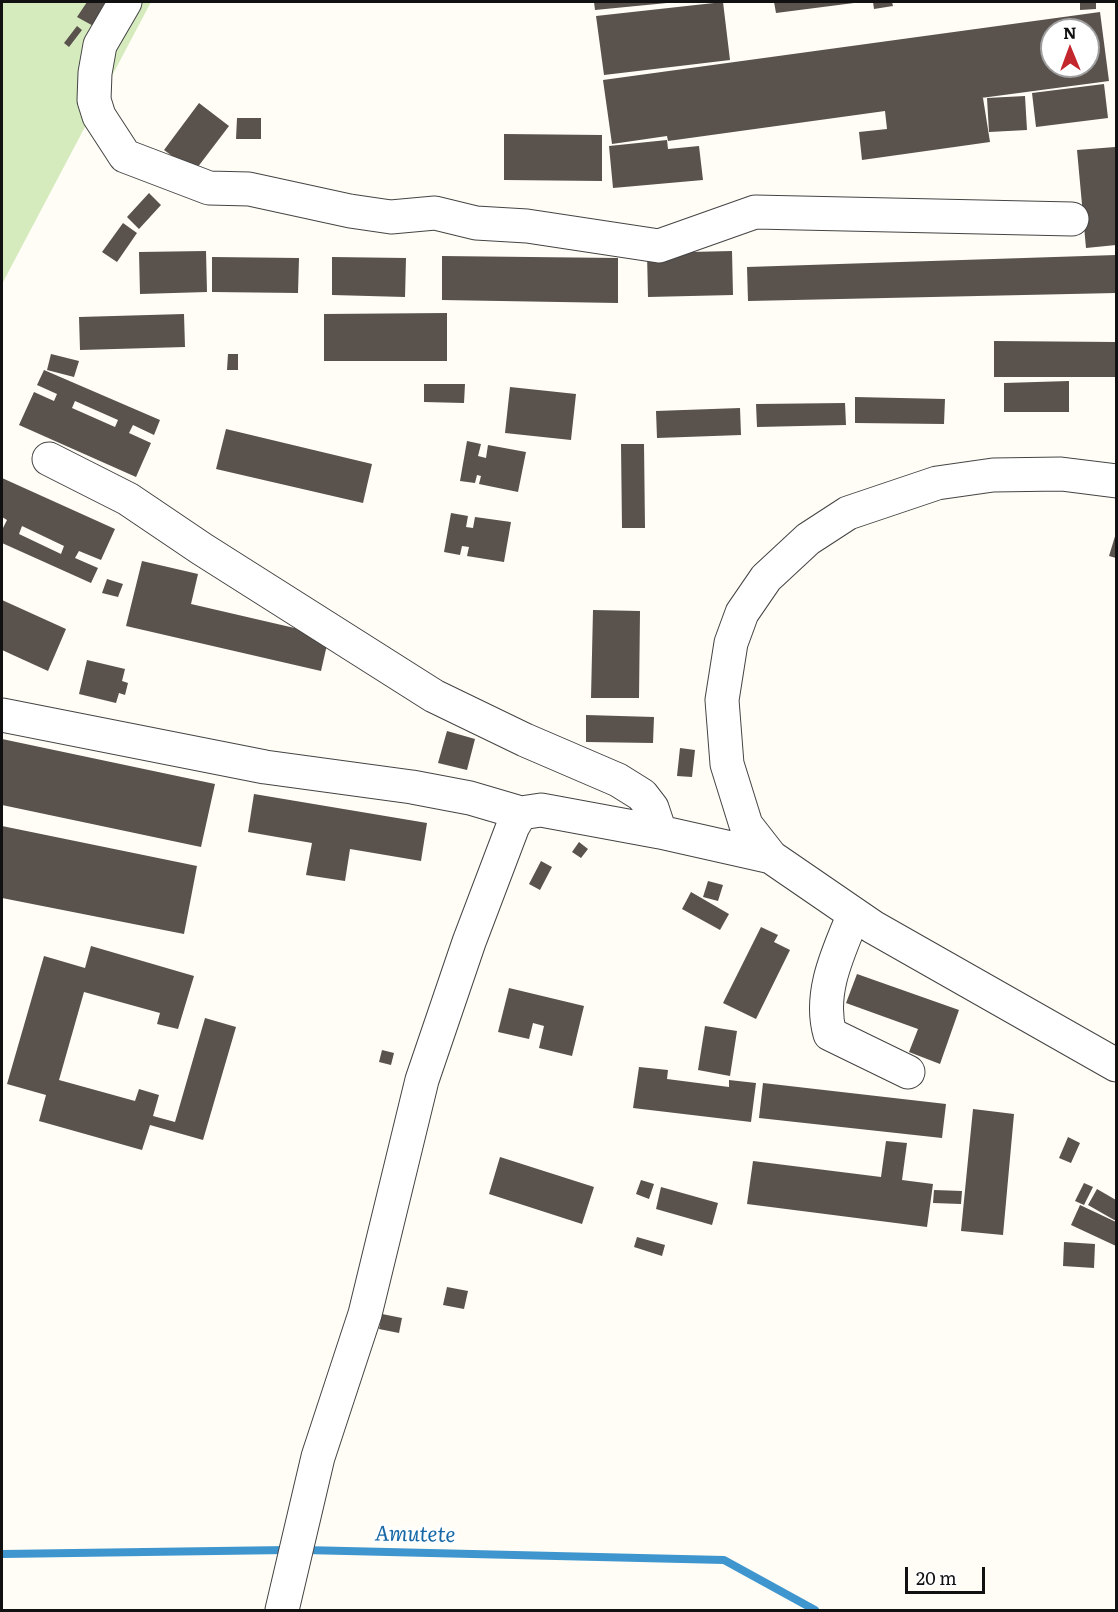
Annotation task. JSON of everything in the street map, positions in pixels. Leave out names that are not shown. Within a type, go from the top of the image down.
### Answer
[{"type":"street","points":[[125,2],[100,45],[94,91],[99,116],[125,156],[209,188],[249,189],[350,211],[391,217],[435,213],[476,223],[527,226],[659,246],[755,212],[1072,219]]},
{"type":"street","points":[[49,459],[128,499],[202,549],[434,696],[525,740],[618,780],[642,795],[652,808],[660,832]]},
{"type":"street","points":[[1116,481],[1060,474],[993,475],[937,483],[848,513],[808,539],[766,578],[742,613],[731,643],[722,700],[727,764],[746,825],[771,857],[873,927],[1116,1065]]},
{"type":"street","points":[[2,715],[265,767],[412,787],[470,798],[521,813],[541,810],[660,832],[771,857]]},
{"type":"street","points":[[285,1596],[318,1457],[365,1314],[422,1080],[469,942],[513,826],[521,813]]},
{"type":"street","points":[[854,914],[832,970],[826,1021],[830,1034],[908,1072]]},
{"type":"green space","points":[[2,2],[151,2],[2,284]]},
{"type":"building","points":[[87,2],[113,2],[97,28],[77,17]]},
{"type":"building","points":[[594,2],[667,2],[667,3],[595,10]]},
{"type":"building","points":[[723,2],[730,60],[604,75],[596,16]]},
{"type":"building","points":[[774,2],[853,2],[854,3],[776,13]]},
{"type":"building","points":[[873,2],[892,2],[893,6],[874,9]]},
{"type":"building","points":[[1080,2],[1096,2],[1096,9],[1080,10]]},
{"type":"building","points":[[1100,12],[1109,81],[981,98],[983,98],[990,142],[862,160],[859,132],[887,129],[885,111],[668,141],[667,136],[612,144],[603,80],[1040,20],[1040,78],[1100,78],[1100,18],[1056,18]]},
{"type":"building","points":[[77,26],[82,30],[69,47],[64,43]]},
{"type":"building","points":[[1104,84],[1108,118],[1036,127],[1032,93]]},
{"type":"building","points":[[1025,96],[1027,130],[989,132],[987,98]]},
{"type":"building","points":[[199,103],[229,126],[194,172],[164,150]]},
{"type":"building","points":[[237,118],[261,118],[261,139],[236,139]]},
{"type":"building","points":[[504,134],[602,135],[602,181],[504,180]]},
{"type":"building","points":[[667,140],[668,149],[699,146],[703,180],[613,188],[609,146]]},
{"type":"building","points":[[1115,147],[1116,245],[1086,248],[1077,150]]},
{"type":"building","points":[[149,193],[161,205],[139,229],[127,217]]},
{"type":"building","points":[[123,223],[137,233],[117,262],[102,252]]},
{"type":"building","points":[[206,251],[207,292],[140,294],[139,252]]},
{"type":"building","points":[[732,251],[733,295],[648,297],[647,253]]},
{"type":"building","points":[[1116,255],[1116,293],[748,301],[747,267]]},
{"type":"building","points":[[442,256],[618,258],[618,303],[442,300]]},
{"type":"building","points":[[212,257],[299,258],[298,293],[212,292]]},
{"type":"building","points":[[332,257],[406,258],[405,297],[332,295]]},
{"type":"building","points":[[447,313],[447,361],[324,361],[324,314]]},
{"type":"building","points":[[184,314],[185,347],[80,350],[79,317]]},
{"type":"building","points":[[994,341],[1116,342],[1116,377],[994,377]]},
{"type":"building","points":[[51,354],[79,361],[74,377],[47,370]]},
{"type":"building","points":[[228,354],[238,354],[238,370],[227,370]]},
{"type":"building","points":[[44,370],[160,420],[154,435],[133,425],[129,433],[151,443],[136,477],[19,425],[34,392],[54,401],[57,394],[37,385]],"holes":[[[75,401],[118,420],[115,427],[72,408]]]},
{"type":"building","points":[[1069,381],[1069,412],[1004,412],[1004,383]]},
{"type":"building","points":[[424,384],[465,384],[464,403],[424,402]]},
{"type":"building","points":[[510,387],[576,394],[571,440],[505,433]]},
{"type":"building","points":[[855,397],[945,399],[944,424],[855,423]]},
{"type":"building","points":[[845,403],[846,425],[757,427],[756,404]]},
{"type":"building","points":[[740,408],[741,435],[657,438],[656,411]]},
{"type":"building","points":[[226,429],[372,464],[363,503],[216,469]]},
{"type":"building","points":[[467,441],[481,444],[478,456],[486,458],[488,445],[526,452],[518,492],[479,484],[481,476],[477,475],[475,483],[460,481]]},
{"type":"building","points":[[621,444],[644,444],[645,528],[622,528]]},
{"type":"building","points":[[2,478],[115,529],[101,560],[79,551],[75,558],[98,568],[91,583],[2,543],[2,527],[7,520],[2,517]],"holes":[[[22,526],[64,546],[61,554],[19,534]]]},
{"type":"building","points":[[451,513],[468,516],[466,527],[473,528],[475,517],[511,522],[504,562],[467,556],[469,547],[462,546],[460,555],[444,552]]},
{"type":"building","points":[[1116,533],[1116,558],[1109,556]]},
{"type":"building","points":[[142,561],[198,574],[191,604],[329,636],[321,671],[126,626]]},
{"type":"building","points":[[107,579],[123,584],[118,597],[102,593]]},
{"type":"building","points":[[2,600],[66,629],[48,671],[2,650]]},
{"type":"building","points":[[593,610],[640,611],[639,698],[591,698]]},
{"type":"building","points":[[87,660],[125,669],[122,681],[128,683],[125,695],[119,693],[116,703],[79,694]]},
{"type":"building","points":[[586,715],[654,717],[653,743],[586,742]]},
{"type":"building","points":[[447,731],[475,739],[467,770],[438,763]]},
{"type":"building","points":[[2,739],[215,784],[201,847],[2,805]]},
{"type":"building","points":[[680,748],[695,750],[692,777],[677,776]]},
{"type":"building","points":[[254,794],[427,823],[421,861],[350,849],[345,881],[306,875],[312,843],[248,832]]},
{"type":"building","points":[[2,826],[197,866],[184,934],[2,898]]},
{"type":"building","points":[[579,842],[588,849],[581,858],[572,852]]},
{"type":"building","points":[[541,861],[552,867],[540,890],[529,884]]},
{"type":"building","points":[[708,881],[723,885],[718,901],[703,897]]},
{"type":"building","points":[[691,892],[729,914],[720,930],[682,909]]},
{"type":"building","points":[[761,927],[778,935],[774,942],[790,950],[756,1019],[723,1003]]},
{"type":"building","points":[[91,946],[194,976],[178,1029],[157,1024],[160,1013],[84,992],[59,1080],[135,1101],[139,1089],[159,1095],[153,1116],[175,1122],[205,1018],[236,1027],[203,1140],[150,1125],[142,1150],[39,1121],[46,1095],[7,1084],[44,956],[85,968]]},
{"type":"building","points":[[857,974],[959,1010],[940,1064],[909,1052],[918,1029],[846,1003]]},
{"type":"building","points":[[509,988],[584,1006],[572,1056],[539,1048],[544,1026],[533,1023],[529,1039],[498,1032]]},
{"type":"building","points":[[705,1026],[737,1031],[730,1076],[698,1070]]},
{"type":"building","points":[[382,1050],[394,1053],[391,1065],[379,1062]]},
{"type":"building","points":[[639,1067],[668,1070],[667,1079],[729,1087],[729,1080],[756,1083],[751,1122],[633,1108]]},
{"type":"building","points":[[763,1083],[946,1104],[942,1138],[759,1118]]},
{"type":"building","points":[[973,1109],[1014,1114],[1003,1235],[961,1231]]},
{"type":"building","points":[[1068,1137],[1080,1143],[1071,1163],[1059,1158]]},
{"type":"building","points":[[886,1141],[907,1143],[902,1180],[933,1184],[927,1227],[747,1204],[753,1161],[881,1177]]},
{"type":"building","points":[[500,1157],[594,1187],[582,1224],[489,1194]]},
{"type":"building","points":[[641,1180],[654,1184],[649,1199],[636,1194]]},
{"type":"building","points":[[1084,1183],[1093,1187],[1084,1205],[1075,1201]]},
{"type":"building","points":[[661,1187],[718,1203],[712,1225],[656,1209]]},
{"type":"building","points":[[1097,1189],[1116,1200],[1116,1221],[1088,1205]]},
{"type":"building","points":[[934,1190],[962,1191],[961,1204],[933,1203]]},
{"type":"building","points":[[1080,1205],[1116,1222],[1116,1246],[1071,1225]]},
{"type":"building","points":[[637,1237],[665,1245],[662,1256],[634,1247]]},
{"type":"building","points":[[1064,1242],[1095,1244],[1094,1268],[1063,1266]]},
{"type":"building","points":[[447,1287],[468,1291],[464,1309],[443,1305]]},
{"type":"building","points":[[382,1314],[402,1318],[399,1333],[379,1329]]},
{"type":"waterway","name":"Amutete","points":[[2,1554],[288,1550]]},
{"type":"waterway","name":"Amutete","points":[[304,1550],[724,1560],[815,1610]]}]
